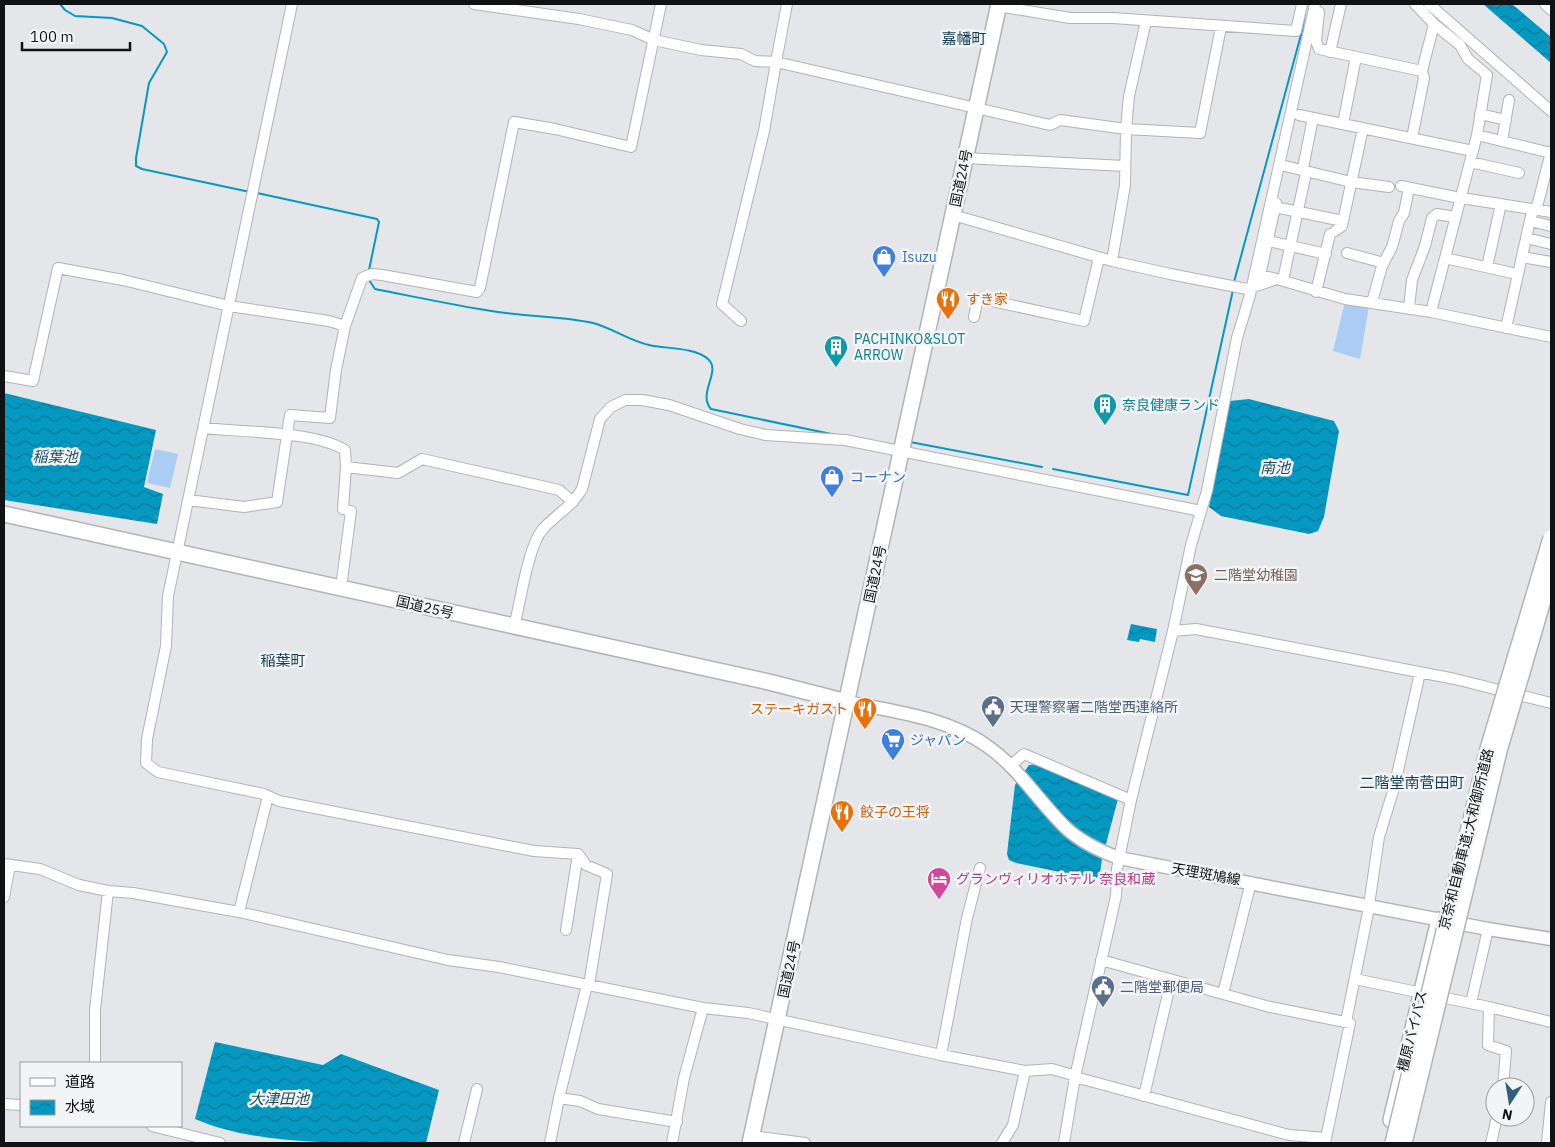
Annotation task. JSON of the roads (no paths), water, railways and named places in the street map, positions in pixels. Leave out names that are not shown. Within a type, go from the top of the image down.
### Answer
[{"type":"highway","name":"国道24号","points":[[751,1140],[998,5]]},
{"type":"highway","name":"国道25号","points":[[4,514],[769,682],[847,702]]},
{"type":"highway","name":"京奈和自動車道;大和御所道路","points":[[1393,1143],[1488,748],[1551,538]]},
{"type":"highway","name":"京奈和自動車道;大和御所道路","points":[[1404,1143],[1498,752],[1551,572]]},
{"type":"highway","name":"橿原バイパス","points":[[1386,1143],[1439,920]]},
{"type":"highway","name":"橿原バイパス","points":[[1411,1143],[1465,925]]},
{"type":"main road","name":"天理斑鳩線","points":[[847,702],[928,720],[962,731],[988,746],[1013,769],[1066,828],[1087,843],[1113,856],[1465,925],[1551,939]]},
{"type":"street","points":[[292,4],[168,596],[166,646],[147,740],[146,763],[158,772],[268,796],[278,801],[534,851],[578,854]]},
{"type":"street","points":[[474,4],[579,19],[632,30],[654,40],[701,50],[740,54],[756,60],[775,62],[1050,125],[1060,120],[1126,129],[1200,133],[1221,27]]},
{"type":"street","points":[[188,500],[244,507],[277,502],[290,415],[330,418],[336,370],[345,326],[360,281],[367,275],[382,275],[477,292],[480,288],[514,122],[555,129],[631,147],[661,4]]},
{"type":"street","points":[[741,321],[722,304],[764,131],[786,4]]},
{"type":"street","points":[[998,5],[1070,18],[1113,18],[1296,31],[1302,4]]},
{"type":"street","points":[[1330,52],[1340,4]]},
{"type":"street","points":[[1414,4],[1434,24],[1460,45],[1468,59],[1486,76],[1472,157],[1431,312]]},
{"type":"street","points":[[1429,4],[1551,111]]},
{"type":"street","points":[[1545,4],[1551,10]]},
{"type":"street","points":[[1314,6],[1319,11],[1318,49],[1422,71]]},
{"type":"street","points":[[1064,1143],[1076,1077],[1116,896],[1113,856],[1131,800],[1173,631],[1191,545],[1207,491],[1237,338],[1254,287],[1314,6]]},
{"type":"street","points":[[1112,261],[1125,185],[1124,166],[1129,96],[1146,21]]},
{"type":"street","points":[[1412,138],[1424,78],[1422,71],[1434,24]]},
{"type":"street","points":[[1342,124],[1356,57]]},
{"type":"street","points":[[1502,141],[1509,100]]},
{"type":"street","points":[[1299,114],[1412,138],[1519,173]]},
{"type":"street","points":[[1480,114],[1506,120]]},
{"type":"street","points":[[1280,280],[1291,245],[1298,212],[1306,173],[1303,168],[1314,118]]},
{"type":"street","points":[[1254,287],[1260,275],[1292,137],[1292,124],[1289,120]]},
{"type":"street","points":[[1316,292],[1333,233],[1342,226],[1363,128]]},
{"type":"street","points":[[1477,135],[1551,152],[1538,203],[1530,221],[1506,328]]},
{"type":"street","points":[[965,158],[1124,166]]},
{"type":"street","points":[[1284,166],[1351,182],[1389,187]]},
{"type":"street","points":[[1372,302],[1384,262],[1392,246],[1399,221],[1404,213],[1405,187],[1551,212]]},
{"type":"street","points":[[1487,267],[1501,204]]},
{"type":"street","points":[[1275,207],[1343,221]]},
{"type":"street","points":[[1409,308],[1412,280],[1425,246],[1432,218],[1437,214],[1455,217]]},
{"type":"street","points":[[953,215],[1100,258],[1233,286],[1254,287],[1280,280]]},
{"type":"street","points":[[1530,221],[1551,226]]},
{"type":"street","points":[[1526,238],[1551,244]]},
{"type":"street","points":[[1268,241],[1326,254]]},
{"type":"street","points":[[1347,253],[1384,262]]},
{"type":"street","points":[[1522,257],[1551,262]]},
{"type":"street","points":[[974,317],[978,298],[1084,321],[1100,258]]},
{"type":"street","points":[[1445,258],[1517,274]]},
{"type":"street","points":[[4,376],[33,380],[58,268],[122,280],[229,306],[329,321],[345,326]]},
{"type":"street","points":[[1260,275],[1345,299],[1431,312],[1551,337]]},
{"type":"street","points":[[514,627],[533,546],[541,531],[573,502],[582,489],[600,419],[612,407],[625,400],[642,400],[669,405],[740,429],[766,435],[845,440],[1201,511]]},
{"type":"street","points":[[203,428],[288,436],[334,444],[344,450],[346,467],[343,510],[351,512],[341,588]]},
{"type":"street","points":[[346,467],[398,473],[422,459],[560,490],[573,502]]},
{"type":"street","points":[[1173,631],[1196,629],[1420,673],[1551,703]]},
{"type":"street","points":[[1346,1022],[1379,837],[1394,788],[1420,673]]},
{"type":"street","points":[[1013,769],[1024,754],[1131,800]]},
{"type":"street","points":[[239,912],[268,796]]},
{"type":"street","points":[[566,930],[578,854]]},
{"type":"street","points":[[550,1143],[559,1098],[588,985],[608,874],[586,865],[578,854]]},
{"type":"street","points":[[4,897],[7,864],[40,869],[79,885],[108,892],[133,893],[239,912],[448,960],[499,967],[703,1008],[778,1020],[941,1055],[1024,1070],[1052,1069],[1144,1096],[1289,1134],[1325,1141],[1350,1023],[1270,1007],[1101,960]]},
{"type":"street","points":[[941,1055],[967,918],[980,868]]},
{"type":"street","points":[[1223,994],[1251,882]]},
{"type":"street","points":[[95,1062],[95,1010],[108,892]]},
{"type":"street","points":[[1471,1003],[1488,929]]},
{"type":"street","points":[[1355,979],[1551,1022]]},
{"type":"street","points":[[1144,1096],[1172,981]]},
{"type":"street","points":[[1489,1007],[1488,1045],[1506,1051],[1504,1077]]},
{"type":"street","points":[[672,1143],[684,1078],[703,1008]]},
{"type":"street","points":[[1002,1143],[1013,1125],[1024,1070]]},
{"type":"street","points":[[464,1143],[477,1089]]},
{"type":"street","points":[[559,1098],[580,1101],[598,1109],[677,1122]]},
{"type":"street","points":[[1547,1143],[1551,1102]]},
{"type":"street","points":[[4,1104],[20,1106]]},
{"type":"street","points":[[156,1127],[220,1143]]},
{"type":"street","points":[[1491,1143],[1495,1127]]},
{"type":"street","points":[[751,1140],[805,1143]]},
{"type":"water","points":[[1483,4],[1512,4],[1551,37],[1551,63]]},
{"type":"water","name":"稲葉池","points":[[4,393],[156,430],[144,487],[163,494],[157,524],[4,500]]},
{"type":"water","name":"南池","points":[[1249,399],[1334,421],[1339,431],[1324,517],[1318,531],[1309,534],[1221,516],[1209,507],[1230,401]]},
{"type":"water","points":[[1131,624],[1157,629],[1155,642],[1140,639],[1139,642],[1127,640]]},
{"type":"water","points":[[1037,764],[1118,799],[1102,859],[1099,880],[1009,860],[1007,854],[1015,785],[1029,765]]},
{"type":"water","name":"大津田池","points":[[215,1042],[323,1065],[341,1054],[439,1090],[426,1143],[339,1143],[277,1139],[248,1135],[195,1119]]},
{"type":"waterway","points":[[60,4],[65,10],[75,16],[112,18],[142,26],[164,44],[167,52],[149,83],[136,166],[142,169],[250,192]]},
{"type":"waterway","points":[[1234,282],[1302,31],[1305,12]]},
{"type":"waterway","points":[[257,193],[377,219],[379,222],[369,270]]},
{"type":"waterway","points":[[369,280],[375,289],[483,310],[593,323],[642,343],[695,352],[708,359],[712,364],[707,396],[707,403],[711,409],[836,435]]},
{"type":"waterway","points":[[1053,469],[1188,495],[1233,290]]},
{"type":"waterway","points":[[910,442],[1042,467]]},
{"type":"place","name":"Isuzu","points":[[884,278]]},
{"type":"place","name":"すき家","points":[[948,320]]},
{"type":"place","name":"PACHINKO&SLOT ARROW","points":[[836,368]]},
{"type":"place","name":"奈良健康ランド","points":[[1105,426]]},
{"type":"place","name":"コーナン","points":[[832,498]]},
{"type":"place","name":"二階堂幼稚園","points":[[1196,596]]},
{"type":"place","name":"天理警察署二階堂西連絡所","points":[[993,728]]},
{"type":"place","name":"ステーキガスト","points":[[865,730]]},
{"type":"place","name":"ジャパン","points":[[893,761]]},
{"type":"place","name":"餃子の王将","points":[[842,833]]},
{"type":"place","name":"グランヴィリオホテル 奈良和蔵","points":[[939,900]]},
{"type":"place","name":"二階堂郵便局","points":[[1103,1008]]},
{"type":"district","name":"嘉幡町","points":[[964,39]]},
{"type":"district","name":"稲葉町","points":[[283,661]]},
{"type":"district","name":"二階堂南菅田町","points":[[1412,783]]}]
